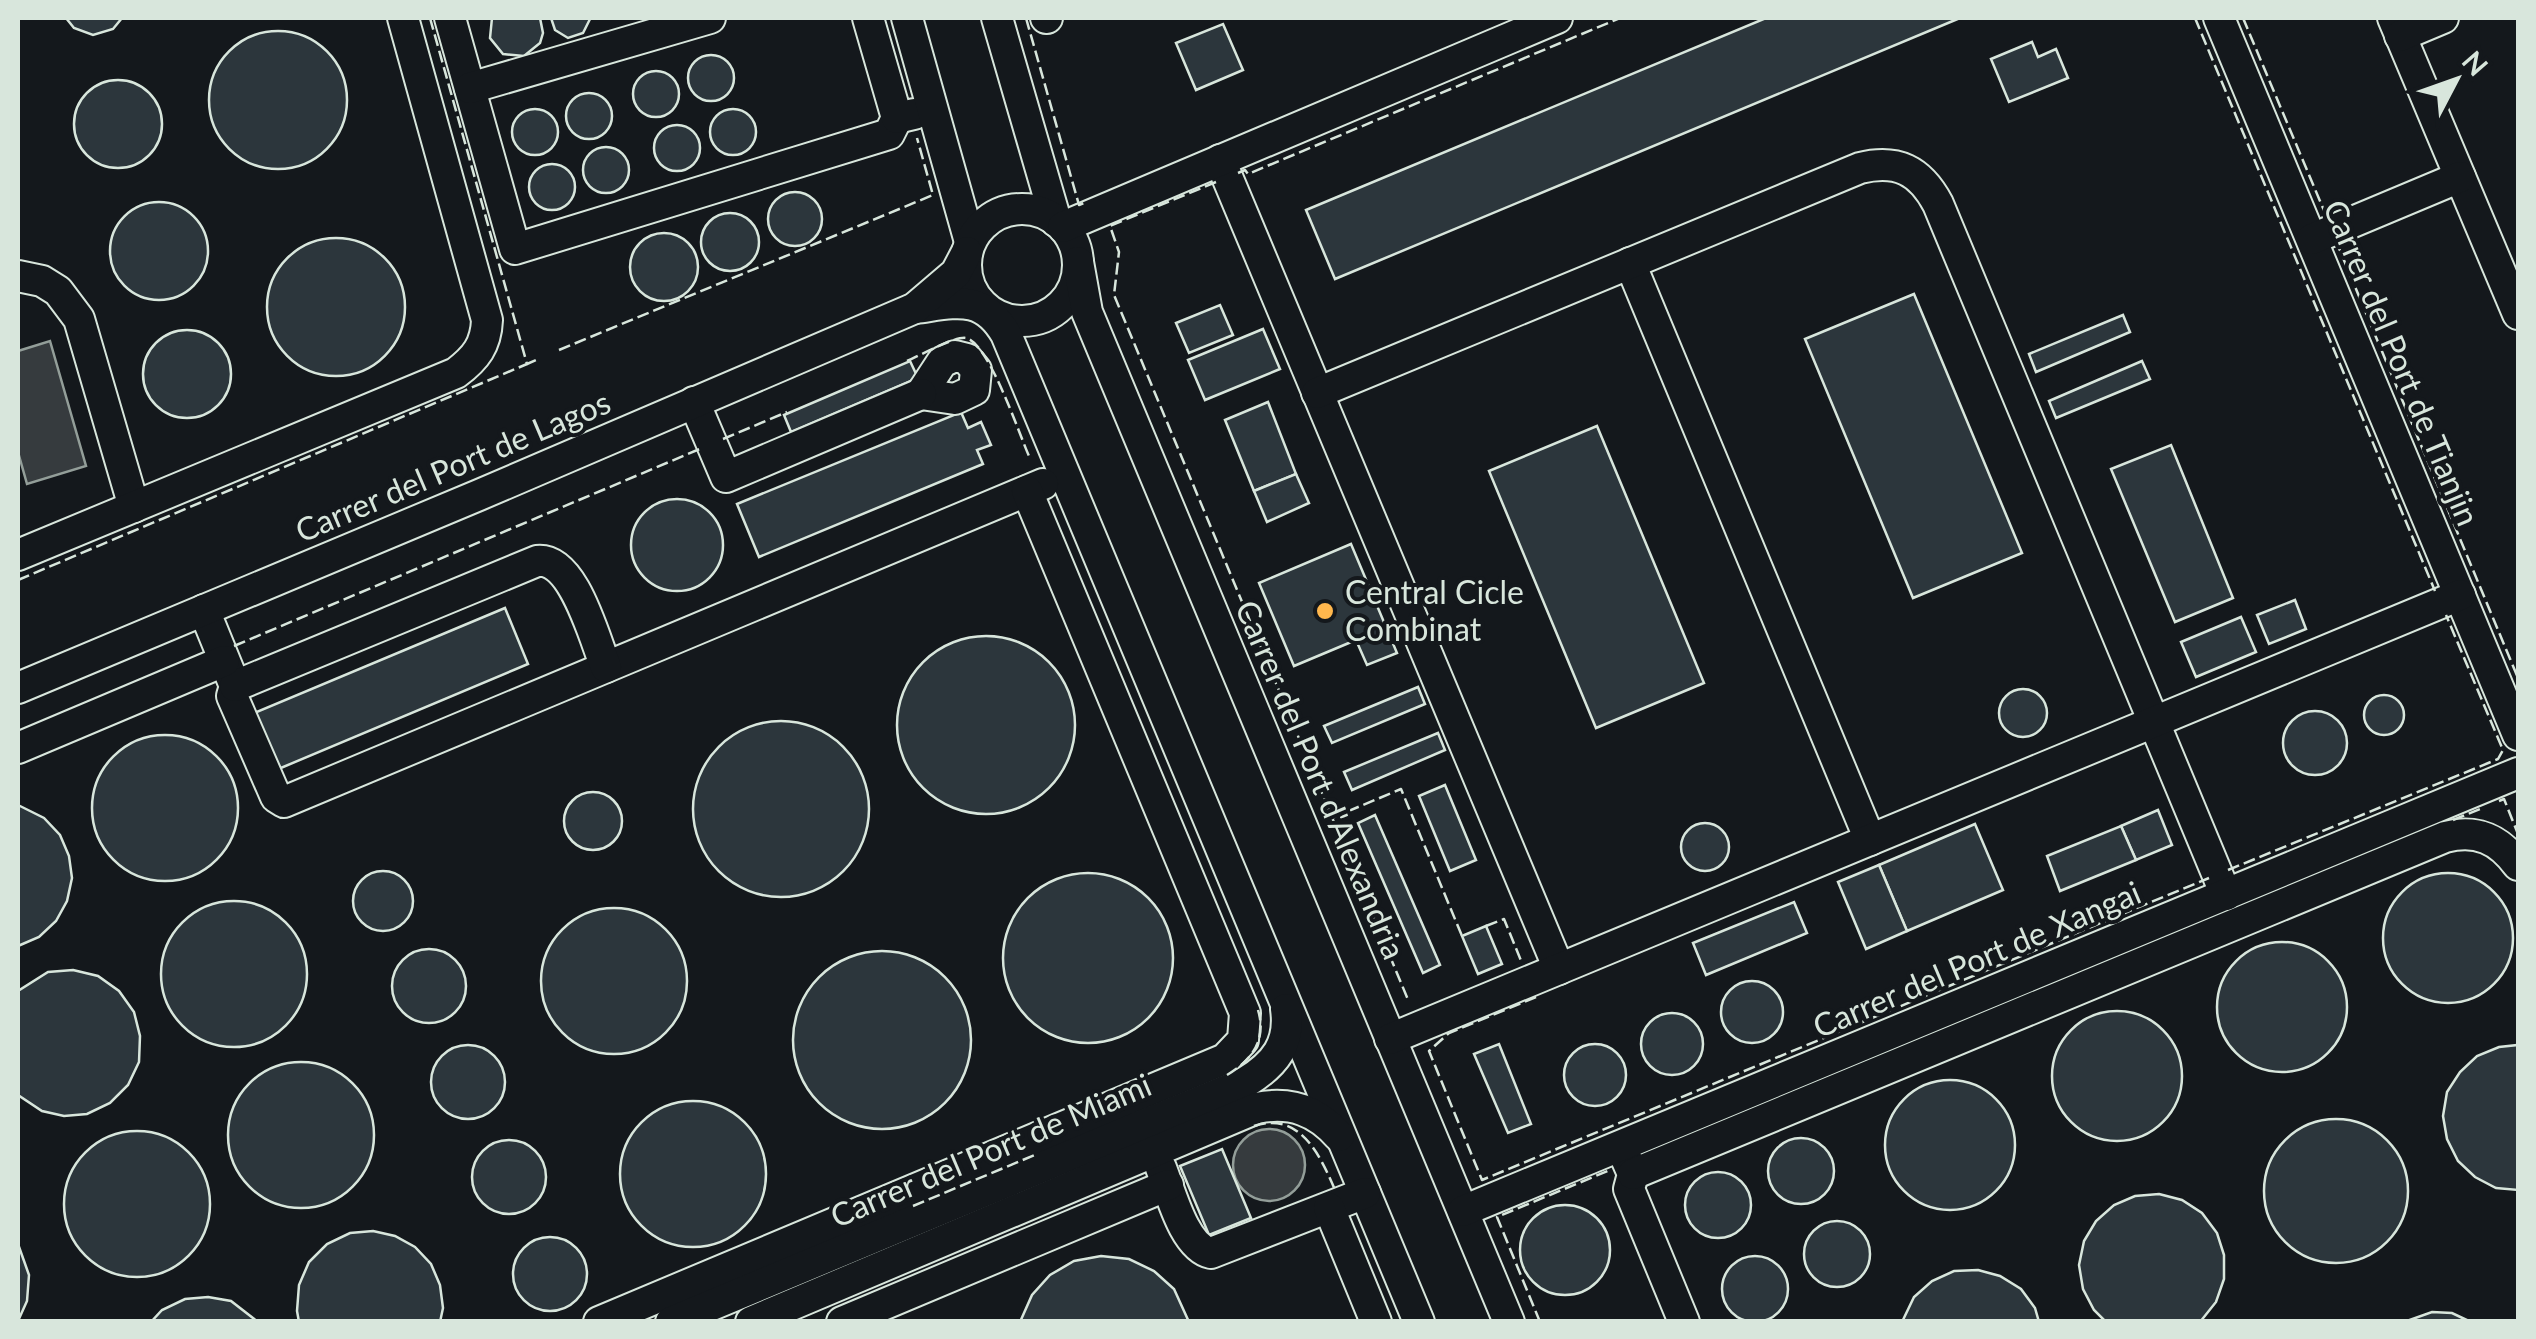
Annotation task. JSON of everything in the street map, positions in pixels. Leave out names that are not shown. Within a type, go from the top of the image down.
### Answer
[{"type":"street","points":[[18,555],[456,373],[480,351],[487,320],[404,18]]},
{"type":"street","points":[[450,18],[515,249],[890,134],[898,118],[868,18]]},
{"type":"street","points":[[470,88],[710,18]]},
{"type":"street","points":[[907,18],[969,247],[966,276],[970,288],[1006,334],[1419,1322]]},
{"type":"street","points":[[915,308],[961,303],[1004,319],[1040,319],[1069,297],[1076,280],[1074,243],[1060,224],[997,18]]},
{"type":"street","points":[[915,308],[956,273],[988,220],[1015,209],[1030,210],[1060,224],[1557,18]]},
{"type":"street","name":"Carrer del Port de Tianjin","points":[[2219,18],[2518,736]]},
{"type":"street","points":[[2442,18],[2397,27],[2518,314]]},
{"type":"street","points":[[898,118],[934,108]]},
{"type":"street","points":[[1220,160],[1559,968]]},
{"type":"street","points":[[1317,393],[1860,168],[1892,164],[1920,176],[1938,204],[2226,895]]},
{"type":"street","points":[[2312,239],[2460,177]]},
{"type":"street","name":"Carrer del Port d'Alexandria","points":[[1078,262],[1088,312],[1509,1322]]},
{"type":"street","points":[[1630,263],[1870,840]]},
{"type":"street","points":[[18,276],[58,290],[79,319],[134,507]]},
{"type":"street","name":"Carrer del Port de Lagos","points":[[18,688],[915,308]]},
{"type":"street","points":[[694,402],[726,477],[921,394]]},
{"type":"street","points":[[204,610],[230,673],[232,696],[276,797],[284,802],[1064,475]]},
{"type":"street","points":[[599,1322],[1224,1059],[1243,1040],[1245,1013],[1027,490]]},
{"type":"street","points":[[18,748],[537,561],[556,563],[570,579],[606,667]]},
{"type":"street","points":[[1390,1039],[2460,595]]},
{"type":"street","name":"Carrer del Port de Xangai","points":[[1463,1211],[1627,1160],[2226,895],[2518,774]]},
{"type":"street","points":[[1684,1322],[1629,1189],[1627,1160],[2445,837],[2463,832],[2478,834],[2496,842],[2518,865]]},
{"type":"street","name":"Carrer del Port de Miami","points":[[671,1322],[1246,1082],[1281,1052],[1288,1022],[1285,1001]]},
{"type":"street","name":"Carrer del Port de Miami","points":[[751,1322],[1258,1108],[1276,1104],[1311,1112],[1344,1141]]},
{"type":"street","points":[[1154,1152],[1191,1241],[1211,1254],[1365,1193]]},
{"type":"street","points":[[842,1322],[1168,1184]]},
{"type":"street","points":[[1328,1208],[1376,1322]]},
{"type":"shaded area","points":[[50,341],[86,466],[27,484],[18,452],[18,351]]},
{"type":"shaded area","points":[[1269,1129],[1295,1139],[1305,1165],[1295,1191],[1269,1201],[1243,1191],[1233,1165],[1243,1139]]},
{"type":"building","points":[[66,18],[122,18],[113,29],[93,35],[74,28]]},
{"type":"building","points":[[492,18],[540,18],[540,43],[524,56],[503,54],[490,38]]},
{"type":"building","points":[[551,18],[590,19],[583,33],[568,38],[555,30]]},
{"type":"building","points":[[1766,18],[1960,18],[1335,279],[1306,210]]},
{"type":"building","points":[[1223,24],[1243,70],[1196,90],[1176,43]]},
{"type":"building","points":[[278,31],[305,36],[327,51],[342,73],[347,100],[342,127],[327,149],[305,164],[278,169],[251,164],[229,149],[214,127],[209,100],[214,73],[229,51],[251,36]]},
{"type":"building","points":[[2032,42],[2038,57],[2056,49],[2068,78],[2009,102],[1991,59]]},
{"type":"building","points":[[711,55],[728,61],[734,78],[728,95],[711,101],[694,95],[688,78],[694,61]]},
{"type":"building","points":[[656,71],[673,77],[679,94],[673,111],[656,117],[639,111],[633,94],[639,77]]},
{"type":"building","points":[[118,80],[143,87],[155,99],[162,124],[155,149],[143,161],[118,168],[93,161],[81,149],[74,124],[81,99],[93,87]]},
{"type":"building","points":[[589,93],[606,99],[612,116],[606,133],[589,139],[572,133],[566,116],[572,99]]},
{"type":"building","points":[[535,109],[552,115],[558,132],[552,149],[535,155],[518,149],[512,132],[518,115]]},
{"type":"building","points":[[733,109],[750,115],[756,132],[750,149],[733,155],[716,149],[710,132],[716,115]]},
{"type":"building","points":[[677,125],[694,131],[700,148],[694,165],[677,171],[660,165],[654,148],[660,131]]},
{"type":"building","points":[[606,147],[623,153],[629,170],[623,187],[606,193],[589,187],[583,170],[589,153]]},
{"type":"building","points":[[552,164],[569,170],[575,187],[569,204],[552,210],[535,204],[529,187],[535,170]]},
{"type":"building","points":[[795,192],[814,200],[822,219],[814,238],[795,246],[776,238],[768,219],[776,200]]},
{"type":"building","points":[[159,202],[178,206],[193,217],[204,232],[208,251],[204,270],[193,285],[178,296],[159,300],[140,296],[125,285],[114,270],[110,251],[114,232],[125,217],[140,206]]},
{"type":"building","points":[[730,213],[750,222],[759,242],[750,262],[730,271],[710,262],[701,242],[710,222]]},
{"type":"building","points":[[664,233],[688,243],[698,267],[688,291],[664,301],[640,291],[630,267],[640,243]]},
{"type":"building","points":[[336,238],[363,243],[385,258],[400,280],[405,307],[400,334],[385,356],[363,371],[336,376],[309,371],[287,356],[272,334],[267,307],[272,280],[287,258],[309,243]]},
{"type":"building","points":[[1914,294],[2022,553],[1913,598],[1805,339]]},
{"type":"building","points":[[1220,305],[1233,335],[1189,353],[1176,323]]},
{"type":"building","points":[[2123,315],[2130,332],[2036,372],[2029,354]]},
{"type":"building","points":[[1263,329],[1280,369],[1205,400],[1188,360]]},
{"type":"building","points":[[187,330],[212,337],[224,349],[231,374],[224,399],[212,411],[187,418],[162,411],[150,399],[143,374],[150,349],[162,337]]},
{"type":"building","points":[[910,361],[918,378],[791,432],[784,415]]},
{"type":"building","points":[[2142,361],[2150,379],[2056,418],[2049,401]]},
{"type":"building","points":[[1268,402],[1296,474],[1254,491],[1225,420]]},
{"type":"building","points":[[961,412],[968,428],[981,422],[991,445],[977,450],[983,464],[759,557],[737,504]]},
{"type":"building","points":[[1597,426],[1704,683],[1596,728],[1489,471]]},
{"type":"building","points":[[2171,445],[2233,598],[2175,622],[2111,469]]},
{"type":"building","points":[[1296,474],[1309,503],[1267,522],[1254,491]]},
{"type":"building","points":[[677,499],[694,503],[709,513],[719,528],[723,545],[719,562],[709,577],[694,587],[677,591],[660,587],[645,577],[635,562],[631,545],[635,528],[645,513],[660,503]]},
{"type":"building","name":"Central Cicle Combinat","points":[[1351,544],[1397,653],[1367,665],[1356,640],[1294,666],[1259,583]]},
{"type":"building","points":[[2295,600],[2306,629],[2269,644],[2257,615]]},
{"type":"building","points":[[505,608],[528,664],[276,770],[252,714]]},
{"type":"building","points":[[2241,617],[2256,652],[2196,677],[2181,642]]},
{"type":"building","points":[[986,636],[1020,642],[1049,662],[1069,691],[1075,725],[1069,759],[1049,788],[1020,808],[986,814],[952,808],[923,788],[903,759],[897,725],[903,691],[923,662],[952,642]]},
{"type":"building","points":[[1418,687],[1425,704],[1332,743],[1324,726]]},
{"type":"building","points":[[2023,689],[2040,696],[2047,713],[2040,730],[2023,737],[2006,730],[1999,713],[2006,696]]},
{"type":"building","points":[[2384,695],[2398,701],[2404,715],[2398,729],[2384,735],[2370,729],[2364,715],[2370,701]]},
{"type":"building","points":[[2315,711],[2337,721],[2347,743],[2337,765],[2315,775],[2293,765],[2283,743],[2293,721]]},
{"type":"building","points":[[781,721],[815,728],[843,747],[862,775],[869,809],[862,843],[843,871],[815,890],[781,897],[747,890],[719,871],[700,843],[693,809],[700,775],[719,747],[747,728]]},
{"type":"building","points":[[1438,733],[1445,750],[1352,790],[1344,772]]},
{"type":"building","points":[[165,735],[193,741],[216,757],[232,780],[238,808],[232,836],[216,859],[193,875],[165,881],[137,875],[114,859],[98,836],[92,808],[98,780],[114,757],[137,741]]},
{"type":"building","points":[[1445,785],[1476,860],[1450,871],[1419,796]]},
{"type":"building","points":[[593,792],[614,800],[622,821],[614,842],[593,850],[572,842],[564,821],[572,800]]},
{"type":"building","points":[[18,805],[44,818],[60,835],[69,856],[72,878],[67,901],[56,921],[39,937],[18,946]]},
{"type":"building","points":[[2158,810],[2172,845],[2136,860],[2121,826]]},
{"type":"building","points":[[1375,815],[1440,965],[1423,973],[1358,823]]},
{"type":"building","points":[[1705,823],[1722,830],[1729,847],[1722,864],[1705,871],[1688,864],[1681,847],[1688,830]]},
{"type":"building","points":[[1975,824],[2003,890],[1907,931],[1879,865]]},
{"type":"building","points":[[2121,826],[2136,860],[2060,891],[2047,856]]},
{"type":"building","points":[[1879,865],[1907,931],[1866,949],[1838,882]]},
{"type":"building","points":[[383,871],[405,879],[413,901],[405,923],[383,931],[361,923],[353,901],[361,879]]},
{"type":"building","points":[[1088,873],[1121,879],[1148,898],[1167,925],[1173,958],[1167,991],[1148,1018],[1121,1037],[1088,1043],[1055,1037],[1028,1018],[1009,991],[1003,958],[1009,925],[1028,898],[1055,879]]},
{"type":"building","points":[[2448,873],[2473,878],[2494,892],[2508,913],[2513,938],[2508,963],[2494,984],[2473,998],[2448,1003],[2423,998],[2402,984],[2388,963],[2383,938],[2388,913],[2402,892],[2423,878]]},
{"type":"building","points":[[234,901],[262,907],[285,923],[301,946],[307,974],[301,1002],[285,1025],[262,1041],[234,1047],[206,1041],[183,1025],[167,1002],[161,974],[167,946],[183,923],[206,907]]},
{"type":"building","points":[[1794,902],[1807,933],[1706,975],[1693,943]]},
{"type":"building","points":[[614,908],[642,914],[665,930],[681,953],[687,981],[681,1009],[665,1032],[642,1048],[614,1054],[586,1048],[563,1032],[547,1009],[541,981],[547,953],[563,930],[586,914]]},
{"type":"building","points":[[1486,926],[1502,964],[1478,974],[1462,936]]},
{"type":"building","points":[[2282,942],[2307,947],[2328,961],[2342,982],[2347,1007],[2342,1032],[2328,1053],[2307,1067],[2282,1072],[2257,1067],[2236,1053],[2222,1032],[2217,1007],[2222,982],[2236,961],[2257,947]]},
{"type":"building","points":[[429,949],[455,960],[466,986],[455,1012],[429,1023],[403,1012],[392,986],[403,960]]},
{"type":"building","points":[[882,951],[916,958],[945,977],[964,1006],[971,1040],[964,1074],[945,1103],[916,1122],[882,1129],[848,1122],[819,1103],[800,1074],[793,1040],[800,1006],[819,977],[848,958]]},
{"type":"building","points":[[73,970],[98,976],[119,991],[134,1012],[140,1036],[139,1062],[128,1085],[110,1103],[87,1114],[64,1116],[42,1111],[18,1095],[18,991],[48,972]]},
{"type":"building","points":[[1752,981],[1774,990],[1783,1012],[1774,1034],[1752,1043],[1730,1034],[1721,1012],[1730,990]]},
{"type":"building","points":[[2117,1011],[2142,1016],[2163,1030],[2177,1051],[2182,1076],[2177,1101],[2163,1122],[2142,1136],[2117,1141],[2092,1136],[2071,1122],[2057,1101],[2052,1076],[2057,1051],[2071,1030],[2092,1016]]},
{"type":"building","points":[[1672,1013],[1694,1022],[1703,1044],[1694,1066],[1672,1075],[1650,1066],[1641,1044],[1650,1022]]},
{"type":"building","points":[[1499,1044],[1531,1124],[1508,1133],[1474,1054]]},
{"type":"building","points":[[1595,1044],[1617,1053],[1626,1075],[1617,1097],[1595,1106],[1573,1097],[1564,1075],[1573,1053]]},
{"type":"building","points":[[468,1045],[494,1056],[505,1082],[494,1108],[468,1119],[442,1108],[431,1082],[442,1056]]},
{"type":"building","points":[[2518,1045],[2518,1190],[2496,1188],[2475,1177],[2458,1161],[2447,1139],[2443,1116],[2447,1092],[2460,1072],[2477,1056]]},
{"type":"building","points":[[301,1062],[329,1068],[352,1084],[368,1107],[374,1135],[368,1163],[352,1186],[329,1202],[301,1208],[273,1202],[250,1186],[234,1163],[228,1135],[234,1107],[250,1084],[273,1068]]},
{"type":"building","points":[[1950,1080],[1975,1085],[1996,1099],[2010,1120],[2015,1145],[2010,1170],[1996,1191],[1975,1205],[1950,1210],[1925,1205],[1904,1191],[1890,1170],[1885,1145],[1890,1120],[1904,1099],[1925,1085]]},
{"type":"building","points":[[693,1101],[721,1107],[744,1123],[760,1146],[766,1174],[760,1202],[744,1225],[721,1241],[693,1247],[665,1241],[642,1225],[626,1202],[620,1174],[626,1146],[642,1123],[665,1107]]},
{"type":"building","points":[[2336,1119],[2364,1124],[2387,1140],[2403,1163],[2408,1191],[2403,1219],[2387,1242],[2364,1258],[2336,1263],[2308,1258],[2285,1242],[2269,1219],[2264,1191],[2269,1163],[2285,1140],[2308,1124]]},
{"type":"building","points":[[137,1131],[165,1137],[188,1153],[204,1176],[210,1204],[204,1232],[188,1255],[165,1271],[137,1277],[109,1271],[86,1255],[70,1232],[64,1204],[70,1176],[86,1153],[109,1137]]},
{"type":"building","points":[[1801,1138],[1824,1148],[1834,1171],[1824,1194],[1801,1204],[1778,1194],[1768,1171],[1778,1148]]},
{"type":"building","points":[[509,1140],[535,1151],[546,1177],[535,1203],[509,1214],[483,1203],[472,1177],[483,1151]]},
{"type":"building","points":[[1222,1149],[1251,1218],[1209,1235],[1180,1166]]},
{"type":"building","points":[[1718,1172],[1741,1182],[1751,1205],[1741,1228],[1718,1238],[1695,1228],[1685,1205],[1695,1182]]},
{"type":"building","points":[[2159,1194],[2182,1200],[2202,1213],[2217,1233],[2224,1255],[2224,1279],[2216,1302],[2200,1322],[2106,1322],[2083,1289],[2079,1265],[2084,1241],[2096,1221],[2114,1205],[2135,1196]]},
{"type":"building","points":[[1565,1205],[1597,1218],[1610,1250],[1597,1282],[1565,1295],[1533,1282],[1520,1250],[1533,1218]]},
{"type":"building","points":[[1837,1221],[1860,1231],[1870,1254],[1860,1277],[1837,1287],[1814,1277],[1804,1254],[1814,1231]]},
{"type":"building","points":[[373,1231],[395,1236],[415,1247],[431,1264],[440,1285],[440,1322],[299,1322],[299,1285],[309,1262],[327,1244],[350,1233]]},
{"type":"building","points":[[550,1237],[576,1248],[587,1274],[576,1300],[550,1311],[524,1300],[513,1274],[524,1248]]},
{"type":"building","points":[[18,1244],[29,1275],[27,1301],[18,1321]]},
{"type":"building","points":[[1101,1256],[1129,1259],[1154,1271],[1174,1289],[1189,1322],[1020,1322],[1032,1295],[1050,1275],[1074,1261]]},
{"type":"building","points":[[1755,1256],[1778,1266],[1788,1289],[1778,1312],[1755,1322],[1732,1312],[1722,1289],[1732,1266]]},
{"type":"building","points":[[1978,1270],[2000,1276],[2021,1289],[2035,1308],[2039,1322],[1902,1322],[1914,1297],[1932,1281],[1954,1271]]},
{"type":"building","points":[[185,1299],[231,1301],[258,1322],[151,1322],[162,1310]]},
{"type":"building","points":[[2432,1312],[2452,1313],[2471,1322],[2404,1322]]},
{"type":"fence","points":[[430,18],[527,364],[536,360]]},
{"type":"fence","points":[[1026,18],[1079,205],[1084,203]]},
{"type":"fence","points":[[1238,173],[1245,170],[1248,174],[1620,18]]},
{"type":"fence","points":[[2195,18],[2435,591]]},
{"type":"fence","points":[[2243,18],[2328,220]]},
{"type":"fence","points":[[559,350],[933,195],[917,138]]},
{"type":"fence","points":[[1216,182],[1110,226],[1119,252],[1114,295],[1409,1002]]},
{"type":"fence","points":[[2336,241],[2518,678]]},
{"type":"fence","points":[[907,361],[961,338],[975,344],[993,372],[1029,456]]},
{"type":"fence","points":[[18,580],[527,364]]},
{"type":"fence","points":[[723,439],[787,412]]},
{"type":"fence","points":[[234,646],[702,448]]},
{"type":"fence","points":[[2228,870],[2498,759],[2503,750],[2446,615]]},
{"type":"fence","points":[[1332,818],[1401,789],[1462,936]]},
{"type":"fence","points":[[2499,801],[2504,799],[2518,834]]},
{"type":"fence","points":[[2453,820],[2480,809]]},
{"type":"fence","points":[[1536,997],[1449,1033],[1429,1051],[1482,1180],[2209,878]]},
{"type":"fence","points":[[1486,926],[1504,919],[1522,963]]},
{"type":"fence","points":[[1227,1075],[1244,1063],[1259,1040],[1258,1010]]},
{"type":"fence","points":[[1254,1126],[1270,1123],[1296,1130],[1315,1150],[1335,1190]]},
{"type":"fence","points":[[913,1206],[1037,1154]]},
{"type":"fence","points":[[1540,1322],[1497,1217],[1610,1170]]},
{"type":"place","name":"Central Cicle Combinat","points":[[1325,611]]}]
